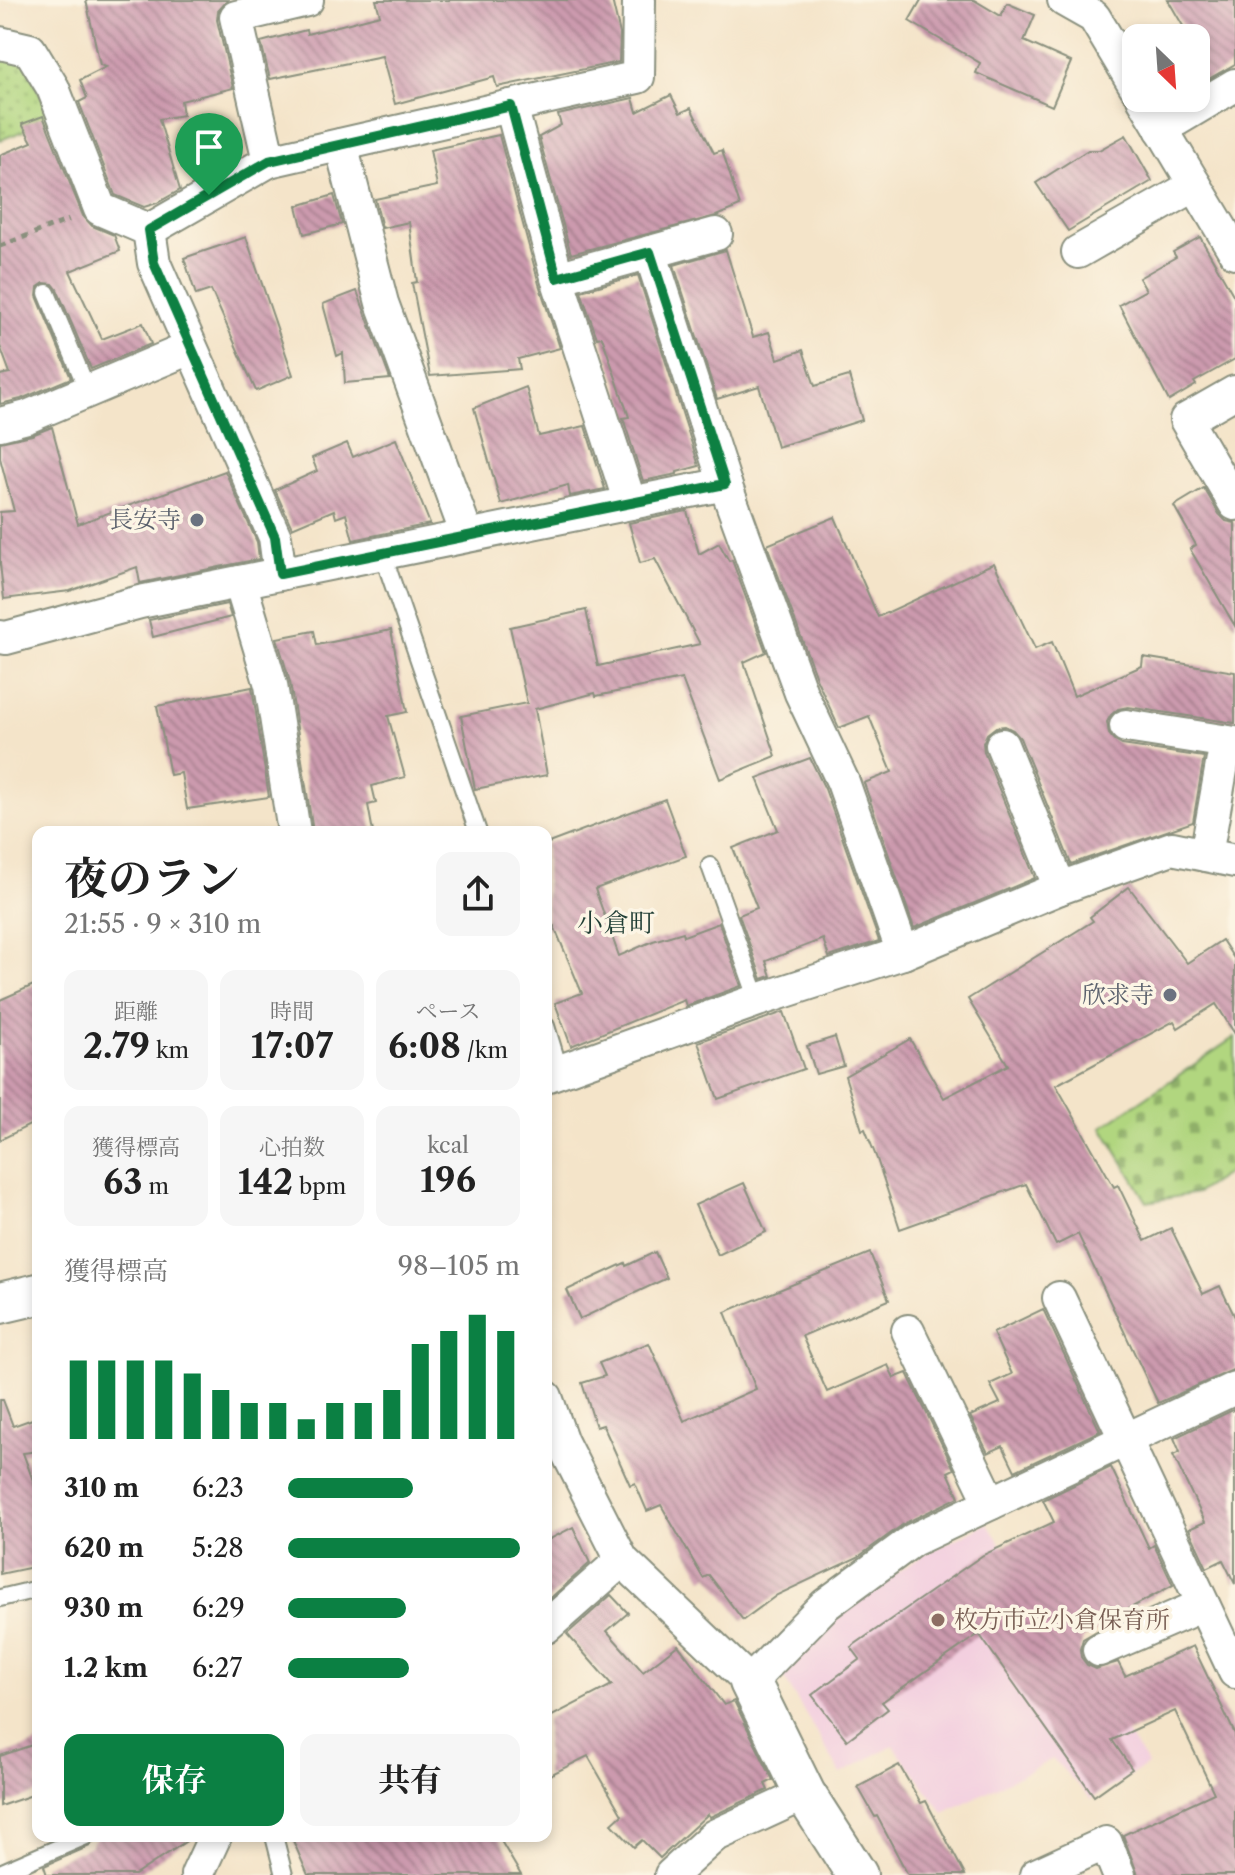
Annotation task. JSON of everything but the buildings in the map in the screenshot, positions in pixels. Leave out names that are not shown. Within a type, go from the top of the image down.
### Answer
[{"type":"street","points":[[269,161],[236,17],[307,0]]},
{"type":"street","points":[[149,230],[269,161],[638,77],[639,0]]},
{"type":"street","points":[[1064,0],[1098,8],[1122,58]]},
{"type":"street","points":[[0,43],[30,50],[53,88],[100,209],[149,230]]},
{"type":"street","points":[[1161,129],[1235,85]]},
{"type":"street","points":[[511,106],[557,278],[630,503]]},
{"type":"street","points":[[1151,112],[1235,252]]},
{"type":"street","points":[[341,145],[382,303],[467,535]]},
{"type":"street","points":[[1078,252],[1195,185]]},
{"type":"street","points":[[149,230],[154,263],[275,537],[280,574]]},
{"type":"street","points":[[557,278],[716,234]]},
{"type":"street","points":[[650,252],[725,484],[801,693],[843,782],[903,953]]},
{"type":"street","points":[[0,424],[27,417],[190,348]]},
{"type":"street","points":[[1235,392],[1186,420],[1235,504]]},
{"type":"street","points":[[0,637],[6,638],[140,602],[725,484]]},
{"type":"street","points":[[240,582],[271,685],[293,826]]},
{"type":"street","points":[[553,1072],[903,953],[1060,888],[1172,848],[1220,858],[1231,742],[1126,726]]},
{"type":"street","points":[[1002,745],[1060,888]]},
{"type":"street","points":[[0,1303],[32,1295]]},
{"type":"street","points":[[1059,1298],[1234,1670]]},
{"type":"street","points":[[908,1331],[991,1503]]},
{"type":"street","points":[[750,1682],[825,1605],[913,1540],[1235,1388]]},
{"type":"street","points":[[554,1443],[622,1560],[750,1682],[805,1794],[857,1875]]},
{"type":"street","points":[[552,1622],[622,1560]]},
{"type":"street","points":[[1099,1650],[1203,1605]]},
{"type":"street","points":[[671,1875],[714,1836],[805,1794]]},
{"type":"street","points":[[197,1875],[212,1842]]},
{"type":"street","points":[[1036,1875],[1106,1843],[1119,1875]]},
{"type":"lane","points":[[47,293],[88,391]]},
{"type":"lane","points":[[382,552],[476,826]]},
{"type":"lane","points":[[710,866],[758,1000]]},
{"type":"lane","points":[[0,1598],[32,1590]]},
{"type":"lane","points":[[0,1873],[72,1842]]},
{"type":"lane","points":[[276,1842],[284,1875]]},
{"type":"path","points":[[0,246],[100,209]]},
{"type":"shaded area","points":[[987,1523],[1148,1765],[1091,1799],[1053,1759],[944,1813],[893,1745],[841,1774],[778,1668],[828,1616],[926,1554]]},
{"type":"green space","points":[[0,55],[24,60],[53,120],[0,140]]},
{"type":"green space","points":[[1235,1037],[1235,1168],[1197,1193],[1147,1202],[1102,1127]]},
{"type":"place","name":"長安寺","points":[[197,520]]},
{"type":"place","name":"欣求寺","points":[[1170,995]]},
{"type":"place","name":"枚方市立小倉保育所","points":[[938,1620]]},
{"type":"district","name":"小倉町","points":[[616,923]]},
{"type":"route","points":[[511,106],[557,278],[650,252],[725,484],[280,574],[275,537],[154,263],[149,230],[209,195],[269,161],[511,106]]}]
